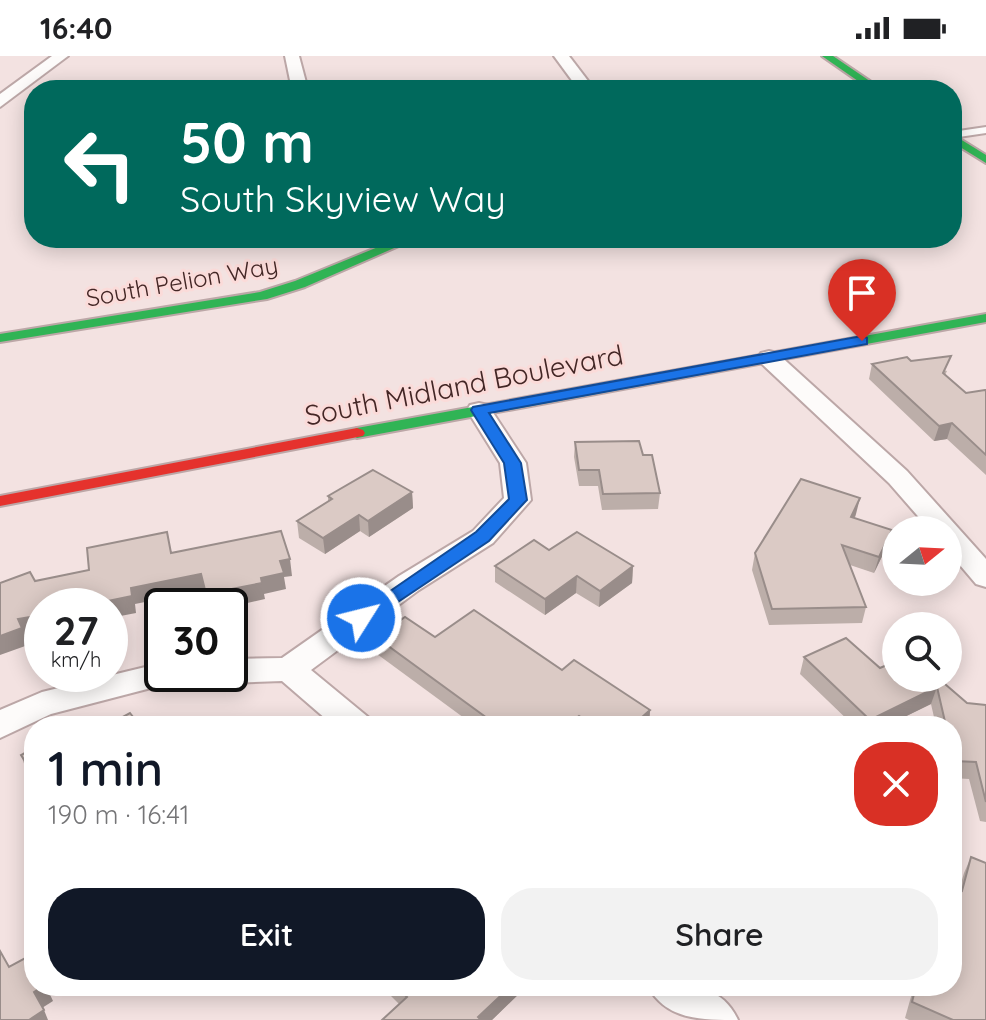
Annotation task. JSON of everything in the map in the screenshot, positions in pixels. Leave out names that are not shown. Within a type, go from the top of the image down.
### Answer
[{"type":"street","points":[[29,80],[61,56]]},
{"type":"street","points":[[292,56],[298,80]]},
{"type":"street","points":[[561,56],[579,80]]},
{"type":"street","points":[[827,56],[863,80]]},
{"type":"street","points":[[0,102],[24,84]]},
{"type":"street","points":[[962,143],[986,160]]},
{"type":"street","name":"South Pelion Way","points":[[0,338],[262,296],[300,284],[387,248]]},
{"type":"street","name":"South Midland Boulevard","points":[[0,501],[986,318]]},
{"type":"street","points":[[769,358],[898,477],[932,516]]},
{"type":"street","points":[[248,670],[289,669],[409,583],[483,537],[518,500],[513,463],[479,410]]},
{"type":"street","points":[[962,550],[986,577]]},
{"type":"street","points":[[289,669],[344,716]]},
{"type":"street","points":[[0,725],[42,704],[144,679]]},
{"type":"street","points":[[682,996],[717,1020]]},
{"type":"lane","points":[[962,134],[986,130]]},
{"type":"building","points":[[951,356],[943,373],[966,393],[986,390],[986,455],[952,423],[939,426],[872,364],[907,357],[911,361]]},
{"type":"building","points":[[639,441],[643,455],[652,455],[660,493],[603,494],[599,470],[579,470],[575,442]]},
{"type":"building","points":[[373,470],[412,492],[368,521],[359,515],[323,538],[297,521],[332,499],[328,496]]},
{"type":"building","points":[[801,479],[860,498],[851,517],[882,527],[879,557],[842,545],[866,607],[772,609],[755,553]]},
{"type":"building","points":[[281,531],[290,559],[280,561],[284,573],[261,578],[262,583],[237,588],[204,588],[201,574],[131,588],[132,596],[128,597],[128,588],[24,588],[24,618],[18,619],[22,628],[0,636],[0,583],[30,572],[35,581],[89,570],[87,548],[167,532],[171,553]]},
{"type":"building","points":[[577,532],[633,566],[600,591],[577,576],[545,599],[495,566],[534,540],[549,550]]},
{"type":"building","points":[[474,610],[562,670],[574,660],[650,710],[643,716],[484,716],[376,637],[405,617],[435,637]]},
{"type":"building","points":[[846,638],[882,667],[882,692],[927,692],[878,716],[866,716],[804,657]]},
{"type":"building","points":[[938,692],[954,692],[967,703],[986,705],[986,802],[976,762],[962,761],[962,716],[944,716]]},
{"type":"building","points":[[971,857],[986,863],[986,1020],[953,1020],[912,1002],[914,996],[962,996],[962,891]]},
{"type":"building","points":[[0,951],[9,967],[24,959],[24,996],[36,996],[44,1010],[29,1020],[0,1020]]},
{"type":"building","points":[[500,996],[478,1017],[481,1020],[382,1020],[407,997]]},
{"type":"traffic: fast","points":[[827,56],[863,80]]},
{"type":"traffic: fast","points":[[962,144],[986,160]]},
{"type":"traffic: fast","points":[[0,338],[262,296],[300,284],[387,248]]},
{"type":"traffic: fast","points":[[357,433],[986,318]]},
{"type":"traffic: jam","points":[[0,501],[357,433]]},
{"type":"route","points":[[361,618],[409,583],[483,537],[518,500],[513,463],[479,410],[862,341]]}]
